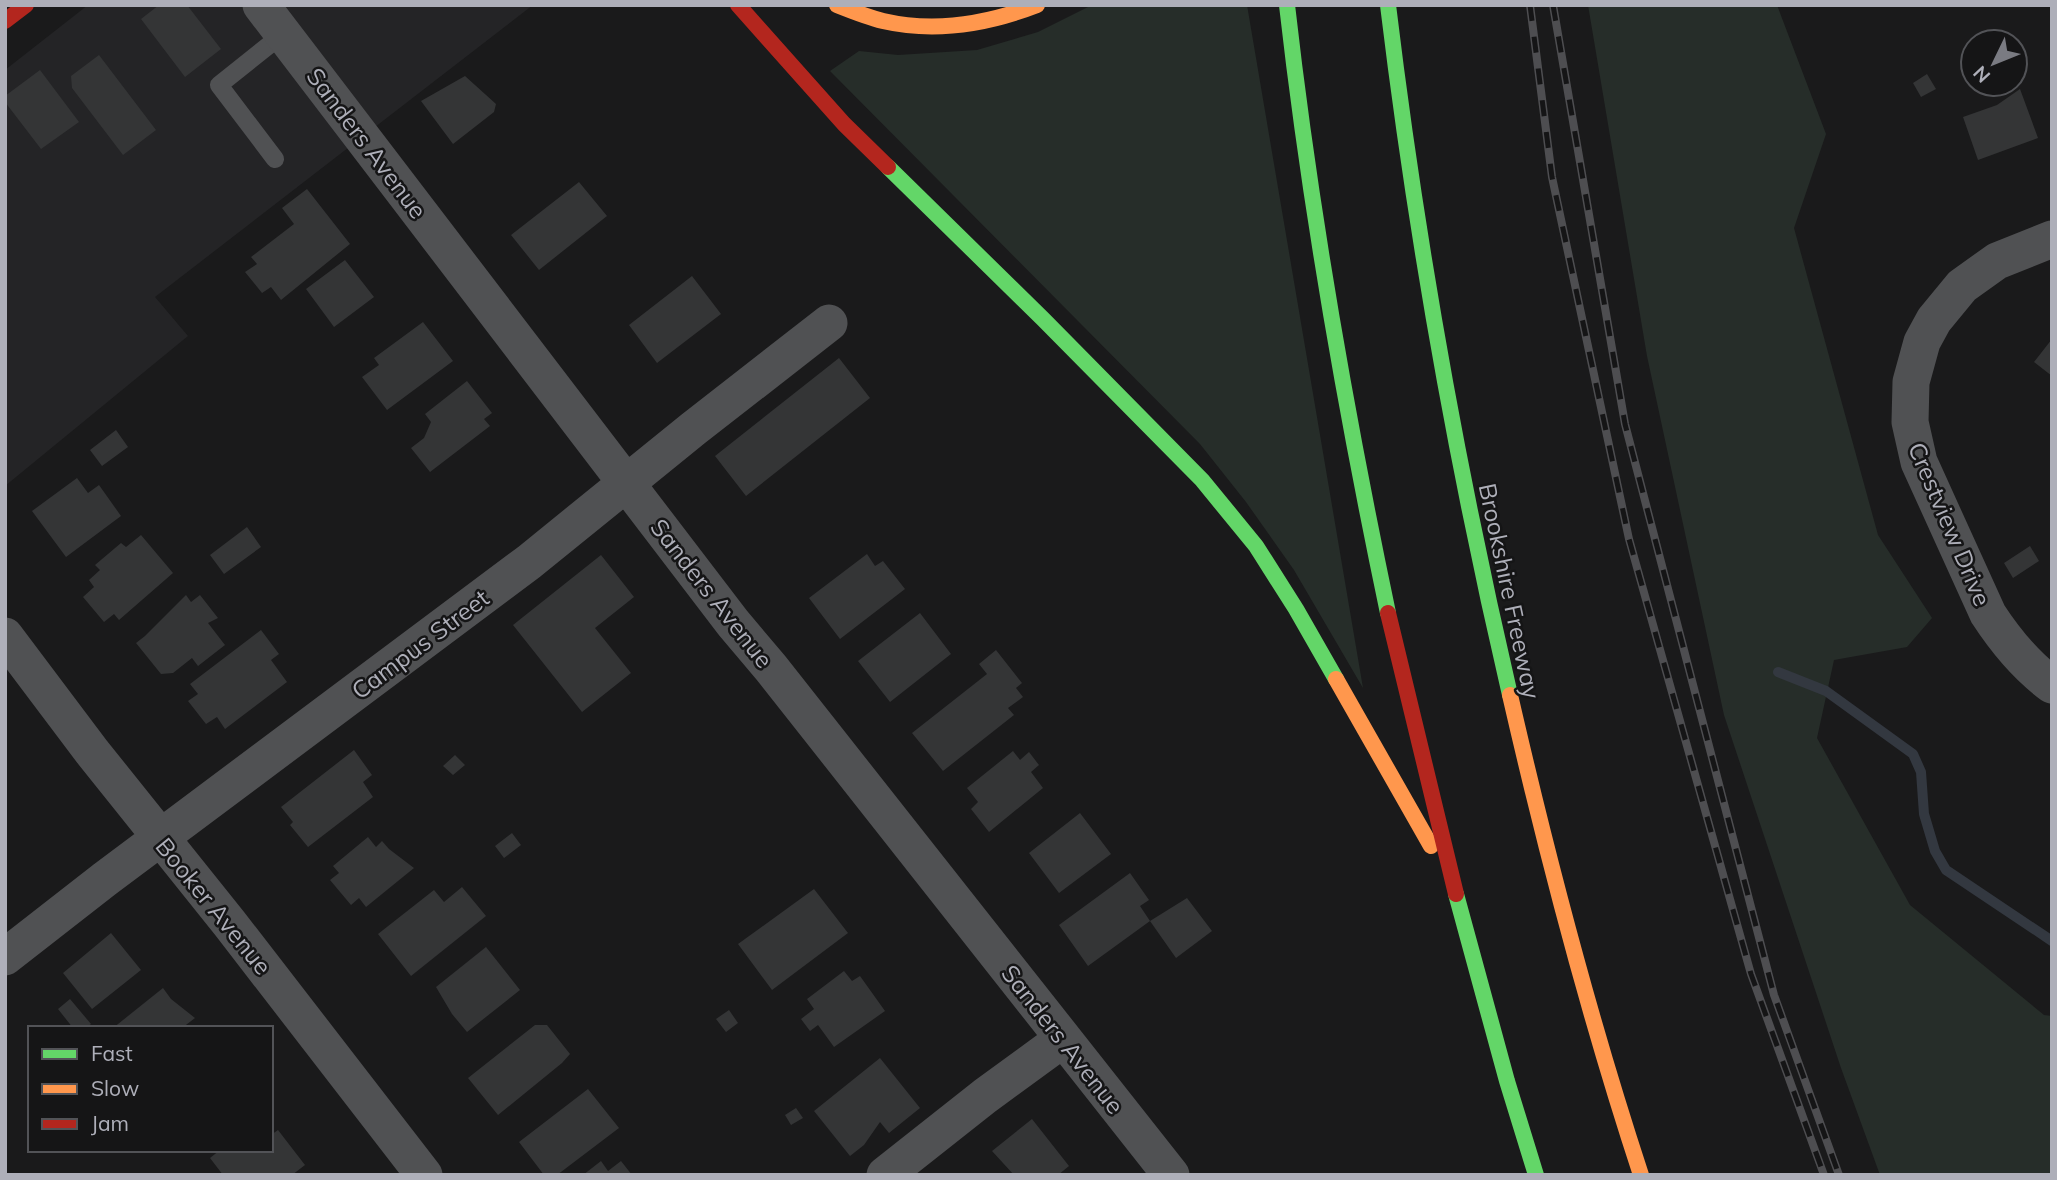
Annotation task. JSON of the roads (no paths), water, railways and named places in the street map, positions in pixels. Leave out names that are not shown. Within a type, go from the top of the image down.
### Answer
[{"type":"main road","points":[[5,21],[26,5]]},
{"type":"main road","points":[[738,5],[844,124],[1044,319],[1202,480],[1256,546],[1296,609],[1453,884]]},
{"type":"main road","points":[[837,5],[885,21],[911,25],[963,25],[1014,15],[1037,5]]},
{"type":"main road","points":[[1287,5],[1328,295],[1368,522],[1453,884],[1507,1081],[1536,1175]]},
{"type":"main road","name":"Brookshire Freeway","points":[[1388,5],[1426,279],[1490,613],[1542,834],[1603,1054],[1640,1175]]},
{"type":"street","name":"Sanders Avenue","points":[[261,5],[733,623],[1171,1175]]},
{"type":"street","name":"Crestview Drive","points":[[2052,239],[1997,261],[1962,286],[1934,320],[1922,342],[1911,382],[1910,422],[1919,462],[1987,614],[2039,676],[2052,685]]},
{"type":"street","name":"Campus Street","points":[[5,957],[529,562],[829,323]]},
{"type":"street","name":"Booker Avenue","points":[[5,636],[424,1175]]},
{"type":"street","points":[[886,1175],[1062,1039]]},
{"type":"lane","points":[[275,159],[219,85],[283,34]]},
{"type":"waterway","points":[[1778,672],[1826,691],[1913,754],[1921,772],[1924,814],[1935,851],[1946,870],[2052,941]]},
{"type":"railway","points":[[1530,5],[1552,177],[1629,539],[1751,974],[1824,1175]]},
{"type":"railway","points":[[1553,5],[1625,424],[1774,995],[1839,1175]]}]
